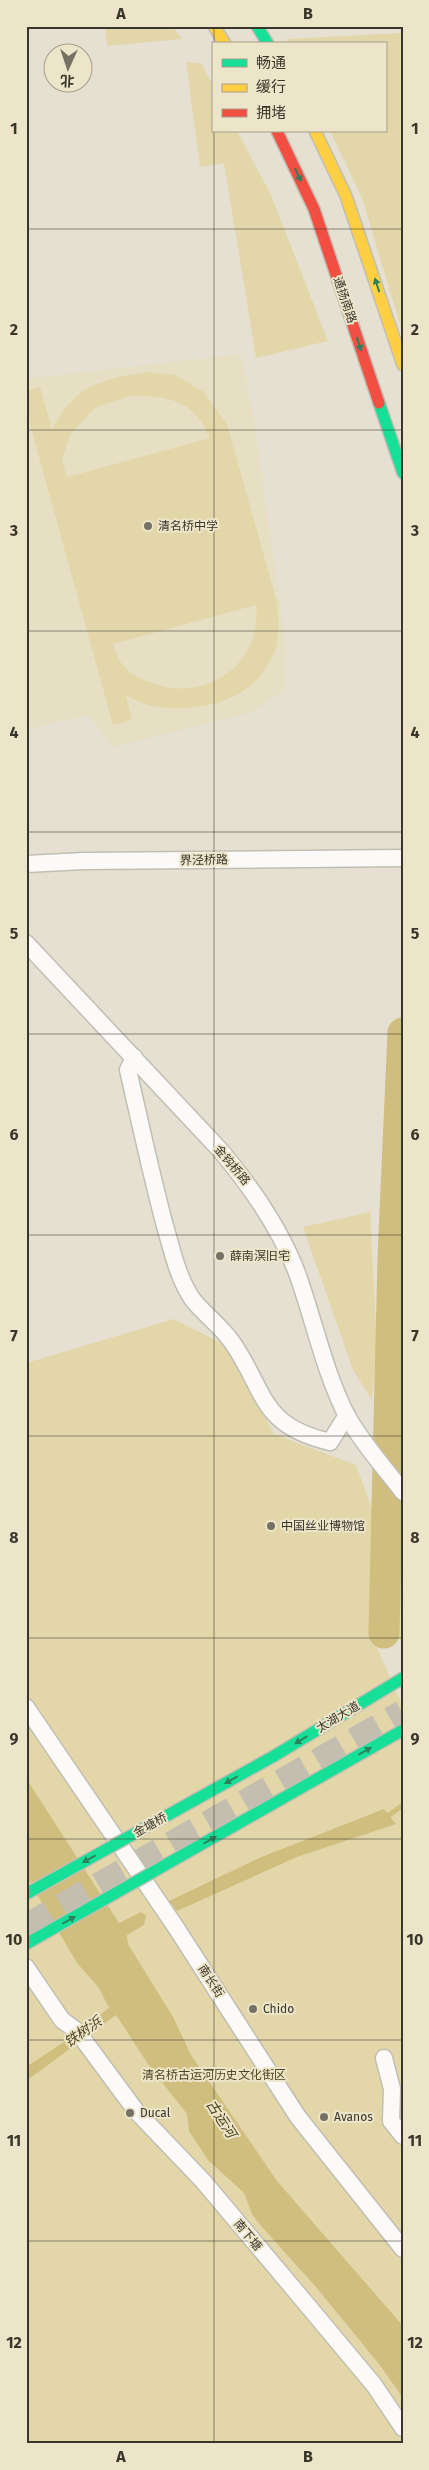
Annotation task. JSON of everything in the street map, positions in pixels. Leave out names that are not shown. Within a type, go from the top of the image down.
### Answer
[{"type":"main road","points":[[214,26],[224,42]]},
{"type":"main road","points":[[257,26],[267,42]]},
{"type":"main road","name":"通扬南路","points":[[277,132],[314,209],[403,473]]},
{"type":"main road","points":[[315,132],[346,196],[403,365]]},
{"type":"main road","name":"太湖大道","points":[[274,1756],[403,1678]]},
{"type":"main road","points":[[26,1944],[403,1730]]},
{"type":"main road","name":"金塘桥","points":[[26,1894],[274,1756]]},
{"type":"street","name":"界泾桥路","points":[[26,864],[84,861],[403,858]]},
{"type":"street","name":"金钩桥路","points":[[26,943],[134,1057],[250,1186],[275,1227],[297,1271],[329,1372],[347,1415],[360,1437],[401,1490]]},
{"type":"street","points":[[134,1057],[128,1070],[153,1182],[175,1264],[193,1299],[232,1342],[271,1412],[284,1425],[313,1438],[330,1442],[347,1415]]},
{"type":"street","name":"南长街","points":[[26,1708],[175,1926],[298,2117],[403,2249]]},
{"type":"street","name":"南下塘","points":[[26,1967],[62,2020],[77,2031],[136,2111],[203,2181],[374,2385],[403,2428]]},
{"type":"street","points":[[384,2058],[392,2088],[391,2121],[403,2136]]},
{"type":"shaded area","name":"清名桥中学","points":[[240,354],[252,407],[286,644],[285,690],[252,712],[113,747],[88,715],[26,730],[26,379]]},
{"type":"green space","points":[[105,26],[172,26],[182,39],[107,46]]},
{"type":"green space","points":[[403,33],[403,334],[362,198],[330,132],[386,132],[386,42],[287,42],[286,39]]},
{"type":"green space","points":[[186,62],[201,63],[212,83],[212,132],[238,132],[271,195],[328,341],[256,358],[224,163],[200,167]]},
{"type":"green space","points":[[149,372],[175,375],[204,392],[227,424],[277,602],[278,636],[276,649],[261,676],[243,691],[228,699],[193,708],[157,707],[126,695],[132,720],[113,725],[26,410],[26,391],[40,387],[52,429],[67,406],[84,390],[104,381]],"holes":[[[129,396],[156,397],[178,402],[196,415],[204,425],[210,438],[67,477],[62,459],[71,433],[95,408]],[[256,605],[256,626],[250,645],[240,661],[227,674],[210,683],[192,688],[172,688],[152,683],[133,674],[118,658],[113,644]]]},
{"type":"green space","points":[[370,1212],[377,1348],[372,1400],[353,1370],[303,1227]]},
{"type":"green space","name":"清名桥古运河历史文化街区","points":[[174,1319],[225,1345],[274,1434],[356,1465],[375,1517],[372,1636],[403,1707],[403,2444],[26,2444],[26,1363]]},
{"type":"green space","points":[[403,1557],[403,1645],[393,1627]]},
{"type":"water","points":[[26,1778],[119,1923],[141,1912],[146,1916],[144,1925],[127,1935],[128,1944],[173,2017],[191,2055],[277,2181],[403,2326],[403,2398],[379,2364],[316,2287],[261,2226],[252,2214],[244,2193],[208,2160],[189,2131],[187,2114],[150,2067],[116,2015],[26,2081],[26,2067],[67,2040],[109,2008],[99,1988],[77,1963],[26,1876]]},
{"type":"water","points":[[384,1809],[396,1824],[297,1857],[177,1911],[169,1901],[259,1858]]},
{"type":"waterway","points":[[384,1633],[393,1257],[403,1033]]},
{"type":"waterway","points":[[385,1818],[403,1805]]},
{"type":"tunnel","points":[[26,1928],[403,1714]]},
{"type":"traffic: fast","points":[[257,26],[267,42]]},
{"type":"traffic: fast","points":[[379,403],[403,473]]},
{"type":"traffic: fast","points":[[274,1756],[403,1678]]},
{"type":"traffic: fast","points":[[292,1793],[403,1730]]},
{"type":"traffic: fast","points":[[26,1894],[274,1756]]},
{"type":"traffic: fast","points":[[26,1944],[292,1793]]},
{"type":"traffic: slow","points":[[214,26],[224,42]]},
{"type":"traffic: slow","points":[[315,132],[346,196],[403,365]]},
{"type":"traffic: jam","points":[[277,132],[314,209],[379,403]]},
{"type":"place","name":"清名桥中学","points":[[148,526]]},
{"type":"place","name":"薛南溟旧宅","points":[[220,1256]]},
{"type":"place","name":"中国丝业博物馆","points":[[271,1526]]},
{"type":"place","name":"Chido","points":[[253,2009]]},
{"type":"place","name":"Ducal","points":[[130,2113]]},
{"type":"place","name":"Avanos","points":[[324,2117]]},
{"type":"water label","name":"铁树浜","points":[[83,2032]]},
{"type":"water label","name":"古运河","points":[[221,2119]]}]
